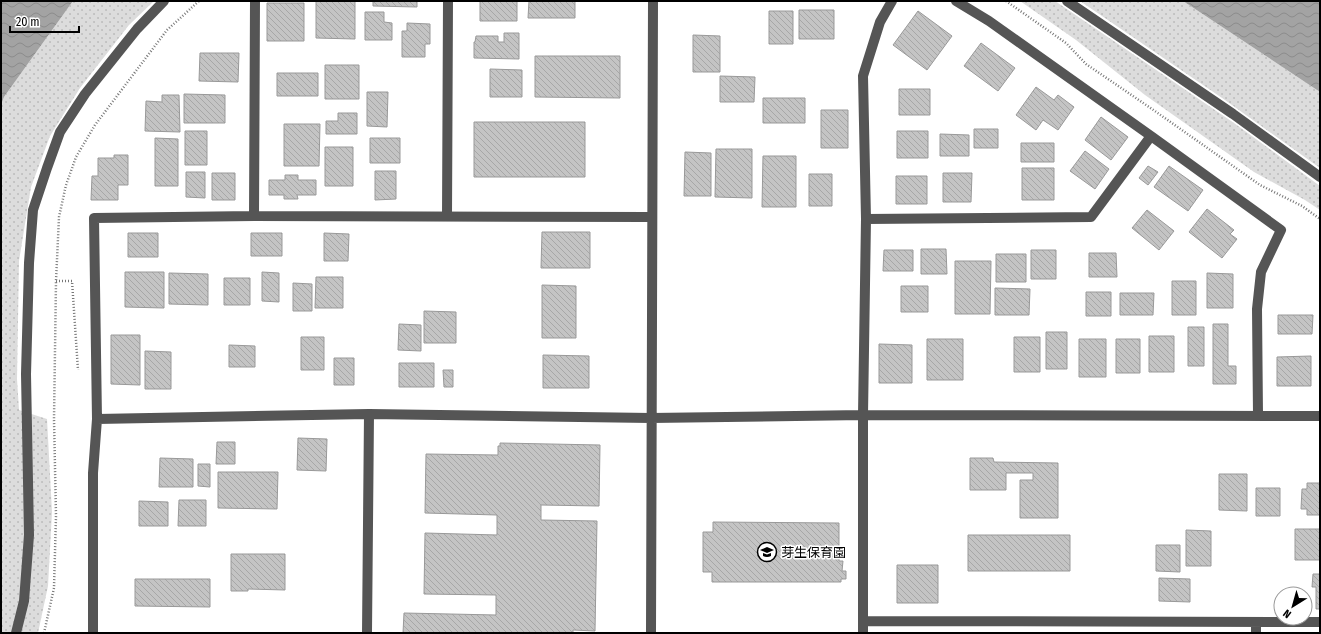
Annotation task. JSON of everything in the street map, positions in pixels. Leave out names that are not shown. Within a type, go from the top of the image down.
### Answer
[{"type":"street","points":[[16,633],[24,601],[29,535],[26,374],[29,263],[33,210],[46,168],[60,132],[89,88],[137,29],[164,1]]},
{"type":"street","points":[[254,216],[255,1]]},
{"type":"street","points":[[447,216],[448,1]]},
{"type":"street","points":[[651,633],[651,217],[653,1]]},
{"type":"street","points":[[863,633],[863,415],[866,219],[863,76],[880,22],[892,1]]},
{"type":"street","points":[[956,1],[989,21],[1281,230],[1261,272],[1257,309],[1258,415]]},
{"type":"street","points":[[1067,1],[1234,114],[1320,177]]},
{"type":"street","points":[[866,219],[1091,218],[1151,136]]},
{"type":"street","points":[[94,633],[93,473],[97,420],[94,218],[254,216],[651,217]]},
{"type":"street","points":[[97,420],[369,414],[651,418],[863,415],[1320,416]]},
{"type":"street","points":[[367,633],[369,414]]},
{"type":"street","points":[[863,621],[1320,622]]},
{"type":"street","points":[[1256,622],[1256,633]]},
{"type":"path","points":[[44,633],[54,588],[56,516],[54,419],[56,281],[59,217],[66,185],[76,157],[95,125],[167,30],[199,1]]},
{"type":"path","points":[[1006,1],[1066,43],[1086,64],[1260,184],[1302,206],[1320,219]]},
{"type":"shaded area","points":[[73,1],[154,1],[129,25],[80,88],[50,136],[31,187],[19,261],[17,379],[19,410],[47,419],[52,512],[48,586],[38,633],[1,633],[1,105],[4,97]]},
{"type":"shaded area","points":[[1020,1],[1055,1],[1234,123],[1320,186],[1320,210],[1254,172],[1145,95],[1076,40]]},
{"type":"shaded area","points":[[1080,1],[1183,1],[1320,92],[1320,168],[1225,100]]},
{"type":"water","points":[[1,1],[73,1],[4,97],[1,105]]},
{"type":"water","points":[[1183,1],[1320,1],[1320,92]]},
{"type":"building","points":[[316,1],[355,1],[355,39],[316,38]]},
{"type":"building","points":[[373,1],[417,1],[417,7],[373,6]]},
{"type":"building","points":[[480,1],[517,1],[517,21],[480,21]]},
{"type":"building","points":[[529,1],[575,1],[575,18],[528,18]]},
{"type":"building","points":[[267,3],[304,3],[304,41],[267,41]]},
{"type":"building","points":[[799,10],[834,10],[834,39],[799,39]]},
{"type":"building","points":[[769,11],[793,11],[793,44],[769,44]]},
{"type":"building","points":[[918,11],[952,36],[927,70],[893,45]]},
{"type":"building","points":[[365,12],[384,12],[384,22],[392,23],[392,40],[365,40]]},
{"type":"building","points":[[407,23],[430,24],[430,44],[425,44],[425,57],[402,57],[402,31],[407,31]]},
{"type":"building","points":[[504,33],[519,33],[519,59],[474,58],[474,42],[476,36],[498,36],[498,42],[504,42]]},
{"type":"building","points":[[693,35],[720,36],[720,72],[693,72]]},
{"type":"building","points":[[981,43],[1015,68],[998,91],[964,66]]},
{"type":"building","points":[[200,53],[239,53],[238,82],[199,81]]},
{"type":"building","points":[[535,56],[620,56],[620,98],[535,97]]},
{"type":"building","points":[[325,65],[359,65],[359,99],[325,99]]},
{"type":"building","points":[[490,69],[522,70],[522,97],[490,97]]},
{"type":"building","points":[[277,73],[318,73],[318,96],[277,96]]},
{"type":"building","points":[[720,76],[755,77],[754,102],[720,102]]},
{"type":"building","points":[[1036,87],[1054,100],[1058,95],[1074,107],[1058,130],[1043,120],[1036,130],[1016,115]]},
{"type":"building","points":[[899,89],[930,89],[930,115],[899,115]]},
{"type":"building","points":[[367,92],[388,92],[387,127],[367,126]]},
{"type":"building","points":[[184,94],[225,95],[225,123],[184,123]]},
{"type":"building","points":[[162,95],[179,95],[180,132],[145,131],[146,101],[162,102]]},
{"type":"building","points":[[763,98],[805,98],[805,123],[763,123]]},
{"type":"building","points":[[821,110],[848,110],[848,148],[821,148]]},
{"type":"building","points":[[338,113],[357,113],[357,134],[326,134],[326,121],[338,121]]},
{"type":"building","points":[[1101,117],[1128,137],[1111,160],[1085,140]]},
{"type":"building","points":[[474,122],[585,122],[585,177],[474,177]]},
{"type":"building","points":[[284,124],[320,124],[319,166],[284,166]]},
{"type":"building","points":[[974,129],[998,129],[998,148],[974,148]]},
{"type":"building","points":[[185,131],[207,131],[207,165],[185,165]]},
{"type":"building","points":[[897,131],[928,131],[928,158],[897,158]]},
{"type":"building","points":[[940,134],[969,135],[969,156],[940,156]]},
{"type":"building","points":[[155,138],[178,139],[178,186],[155,186]]},
{"type":"building","points":[[370,138],[400,138],[400,163],[370,163]]},
{"type":"building","points":[[1021,143],[1054,143],[1054,162],[1021,162]]},
{"type":"building","points":[[325,147],[353,147],[353,186],[325,186]]},
{"type":"building","points":[[716,149],[752,149],[752,198],[715,197]]},
{"type":"building","points":[[1085,151],[1109,169],[1095,189],[1070,171]]},
{"type":"building","points":[[685,152],[711,153],[711,196],[684,196]]},
{"type":"building","points":[[114,155],[128,155],[128,185],[118,185],[118,200],[91,200],[92,176],[98,176],[98,158],[114,158]]},
{"type":"building","points":[[763,156],[796,156],[796,207],[762,207]]},
{"type":"building","points":[[1148,166],[1158,172],[1148,185],[1139,178]]},
{"type":"building","points":[[1169,166],[1203,190],[1188,211],[1154,187]]},
{"type":"building","points":[[1022,168],[1054,168],[1054,200],[1022,200]]},
{"type":"building","points":[[375,171],[396,171],[396,199],[375,200]]},
{"type":"building","points":[[186,172],[205,172],[205,198],[186,197]]},
{"type":"building","points":[[212,173],[235,173],[235,200],[212,200]]},
{"type":"building","points":[[943,173],[972,173],[971,202],[943,202]]},
{"type":"building","points":[[809,174],[832,174],[832,206],[809,206]]},
{"type":"building","points":[[285,175],[298,175],[298,180],[316,180],[316,195],[297,195],[298,199],[284,199],[284,195],[269,195],[269,180],[285,180]]},
{"type":"building","points":[[896,176],[927,176],[927,204],[896,204]]},
{"type":"building","points":[[1207,209],[1234,230],[1230,234],[1237,239],[1222,258],[1189,232]]},
{"type":"building","points":[[1147,210],[1174,231],[1159,250],[1132,228]]},
{"type":"building","points":[[542,232],[590,232],[590,268],[541,268]]},
{"type":"building","points":[[128,233],[158,233],[158,257],[128,257]]},
{"type":"building","points":[[251,233],[282,233],[282,256],[251,256]]},
{"type":"building","points":[[324,233],[349,234],[348,261],[324,261]]},
{"type":"building","points":[[921,249],[946,249],[947,274],[921,274]]},
{"type":"building","points":[[884,250],[913,250],[913,271],[883,271]]},
{"type":"building","points":[[1031,250],[1056,250],[1056,279],[1031,279]]},
{"type":"building","points":[[1089,253],[1116,253],[1117,277],[1089,277]]},
{"type":"building","points":[[996,254],[1026,254],[1026,282],[996,282]]},
{"type":"building","points":[[955,261],[991,261],[990,314],[955,314]]},
{"type":"building","points":[[125,272],[164,272],[164,308],[125,307]]},
{"type":"building","points":[[262,272],[279,273],[279,302],[262,301]]},
{"type":"building","points":[[169,273],[208,274],[208,305],[169,304]]},
{"type":"building","points":[[1207,273],[1233,274],[1233,308],[1207,308]]},
{"type":"building","points":[[316,277],[343,277],[343,308],[315,308]]},
{"type":"building","points":[[224,278],[250,278],[250,305],[224,305]]},
{"type":"building","points":[[1172,281],[1196,281],[1196,315],[1172,315]]},
{"type":"building","points":[[293,283],[312,284],[312,311],[293,311]]},
{"type":"building","points":[[542,285],[576,286],[576,338],[542,338]]},
{"type":"building","points":[[901,286],[928,286],[928,312],[901,312]]},
{"type":"building","points":[[995,288],[1030,289],[1029,315],[995,315]]},
{"type":"building","points":[[1086,292],[1111,292],[1111,316],[1086,316]]},
{"type":"building","points":[[1120,293],[1154,293],[1153,315],[1120,315]]},
{"type":"building","points":[[424,311],[456,312],[456,343],[424,343]]},
{"type":"building","points":[[1278,315],[1313,315],[1312,334],[1278,334]]},
{"type":"building","points":[[399,324],[421,325],[421,351],[398,350]]},
{"type":"building","points":[[1213,324],[1228,324],[1228,366],[1236,366],[1236,384],[1213,384]]},
{"type":"building","points":[[1188,327],[1204,327],[1204,366],[1188,366]]},
{"type":"building","points":[[1046,332],[1067,332],[1067,369],[1046,369]]},
{"type":"building","points":[[111,335],[140,335],[140,385],[111,384]]},
{"type":"building","points":[[1149,336],[1174,336],[1174,372],[1149,372]]},
{"type":"building","points":[[301,337],[324,337],[324,370],[301,370]]},
{"type":"building","points":[[1014,337],[1040,337],[1040,372],[1014,372]]},
{"type":"building","points":[[927,339],[963,339],[963,380],[927,380]]},
{"type":"building","points":[[1079,339],[1106,339],[1106,377],[1079,377]]},
{"type":"building","points":[[1116,339],[1140,339],[1140,373],[1116,373]]},
{"type":"building","points":[[879,344],[912,345],[912,383],[879,383]]},
{"type":"building","points":[[229,345],[255,346],[255,367],[229,367]]},
{"type":"building","points":[[145,351],[171,352],[171,389],[145,389]]},
{"type":"building","points":[[543,355],[589,356],[589,388],[543,388]]},
{"type":"building","points":[[1311,356],[1311,386],[1277,386],[1277,357]]},
{"type":"building","points":[[334,358],[354,358],[354,385],[334,385]]},
{"type":"building","points":[[399,363],[434,363],[434,387],[399,387]]},
{"type":"building","points":[[443,370],[453,370],[453,387],[444,387]]},
{"type":"building","points":[[298,438],[327,439],[326,471],[297,470]]},
{"type":"building","points":[[217,442],[235,442],[235,464],[216,464]]},
{"type":"building","points":[[500,443],[600,445],[599,506],[541,505],[541,520],[597,521],[595,631],[573,630],[573,633],[403,633],[404,613],[496,615],[496,595],[424,594],[425,533],[497,535],[497,515],[425,513],[426,454],[498,455],[498,446],[500,446]]},
{"type":"building","points":[[160,458],[193,459],[193,487],[159,487]]},
{"type":"building","points":[[970,458],[993,458],[994,462],[1058,463],[1058,518],[1020,518],[1020,480],[1033,480],[1033,473],[1006,473],[1006,490],[970,490]]},
{"type":"building","points":[[198,464],[210,464],[210,487],[198,486]]},
{"type":"building","points":[[218,472],[278,472],[277,509],[218,508]]},
{"type":"building","points":[[1219,474],[1247,474],[1247,511],[1219,510]]},
{"type":"building","points":[[1307,483],[1320,483],[1320,515],[1307,515],[1307,509],[1301,509],[1302,489],[1307,489]]},
{"type":"building","points":[[1256,488],[1280,488],[1280,516],[1256,516]]},
{"type":"building","points":[[179,500],[206,500],[206,526],[178,526]]},
{"type":"building","points":[[139,501],[168,502],[168,526],[139,526]]},
{"type":"building","points":[[713,522],[839,523],[839,561],[843,561],[842,571],[846,571],[846,579],[841,579],[841,582],[712,582],[712,572],[703,572],[703,532],[713,532]]},
{"type":"building","points":[[1295,529],[1320,529],[1320,560],[1295,560]]},
{"type":"building","points":[[1186,530],[1211,531],[1211,566],[1186,566]]},
{"type":"building","points":[[968,535],[1070,535],[1070,571],[968,571]]},
{"type":"building","points":[[1156,545],[1180,545],[1180,572],[1156,571]]},
{"type":"building","points":[[231,554],[285,554],[285,590],[248,589],[248,591],[231,591]]},
{"type":"building","points":[[897,565],[938,565],[938,603],[897,603]]},
{"type":"building","points":[[1313,574],[1320,574],[1320,609],[1316,609],[1316,587],[1312,586]]},
{"type":"building","points":[[1159,578],[1190,579],[1190,602],[1159,601]]},
{"type":"building","points":[[135,579],[210,579],[210,607],[135,606]]},
{"type":"place","name":"芽生保育園","points":[[767,552]]}]
